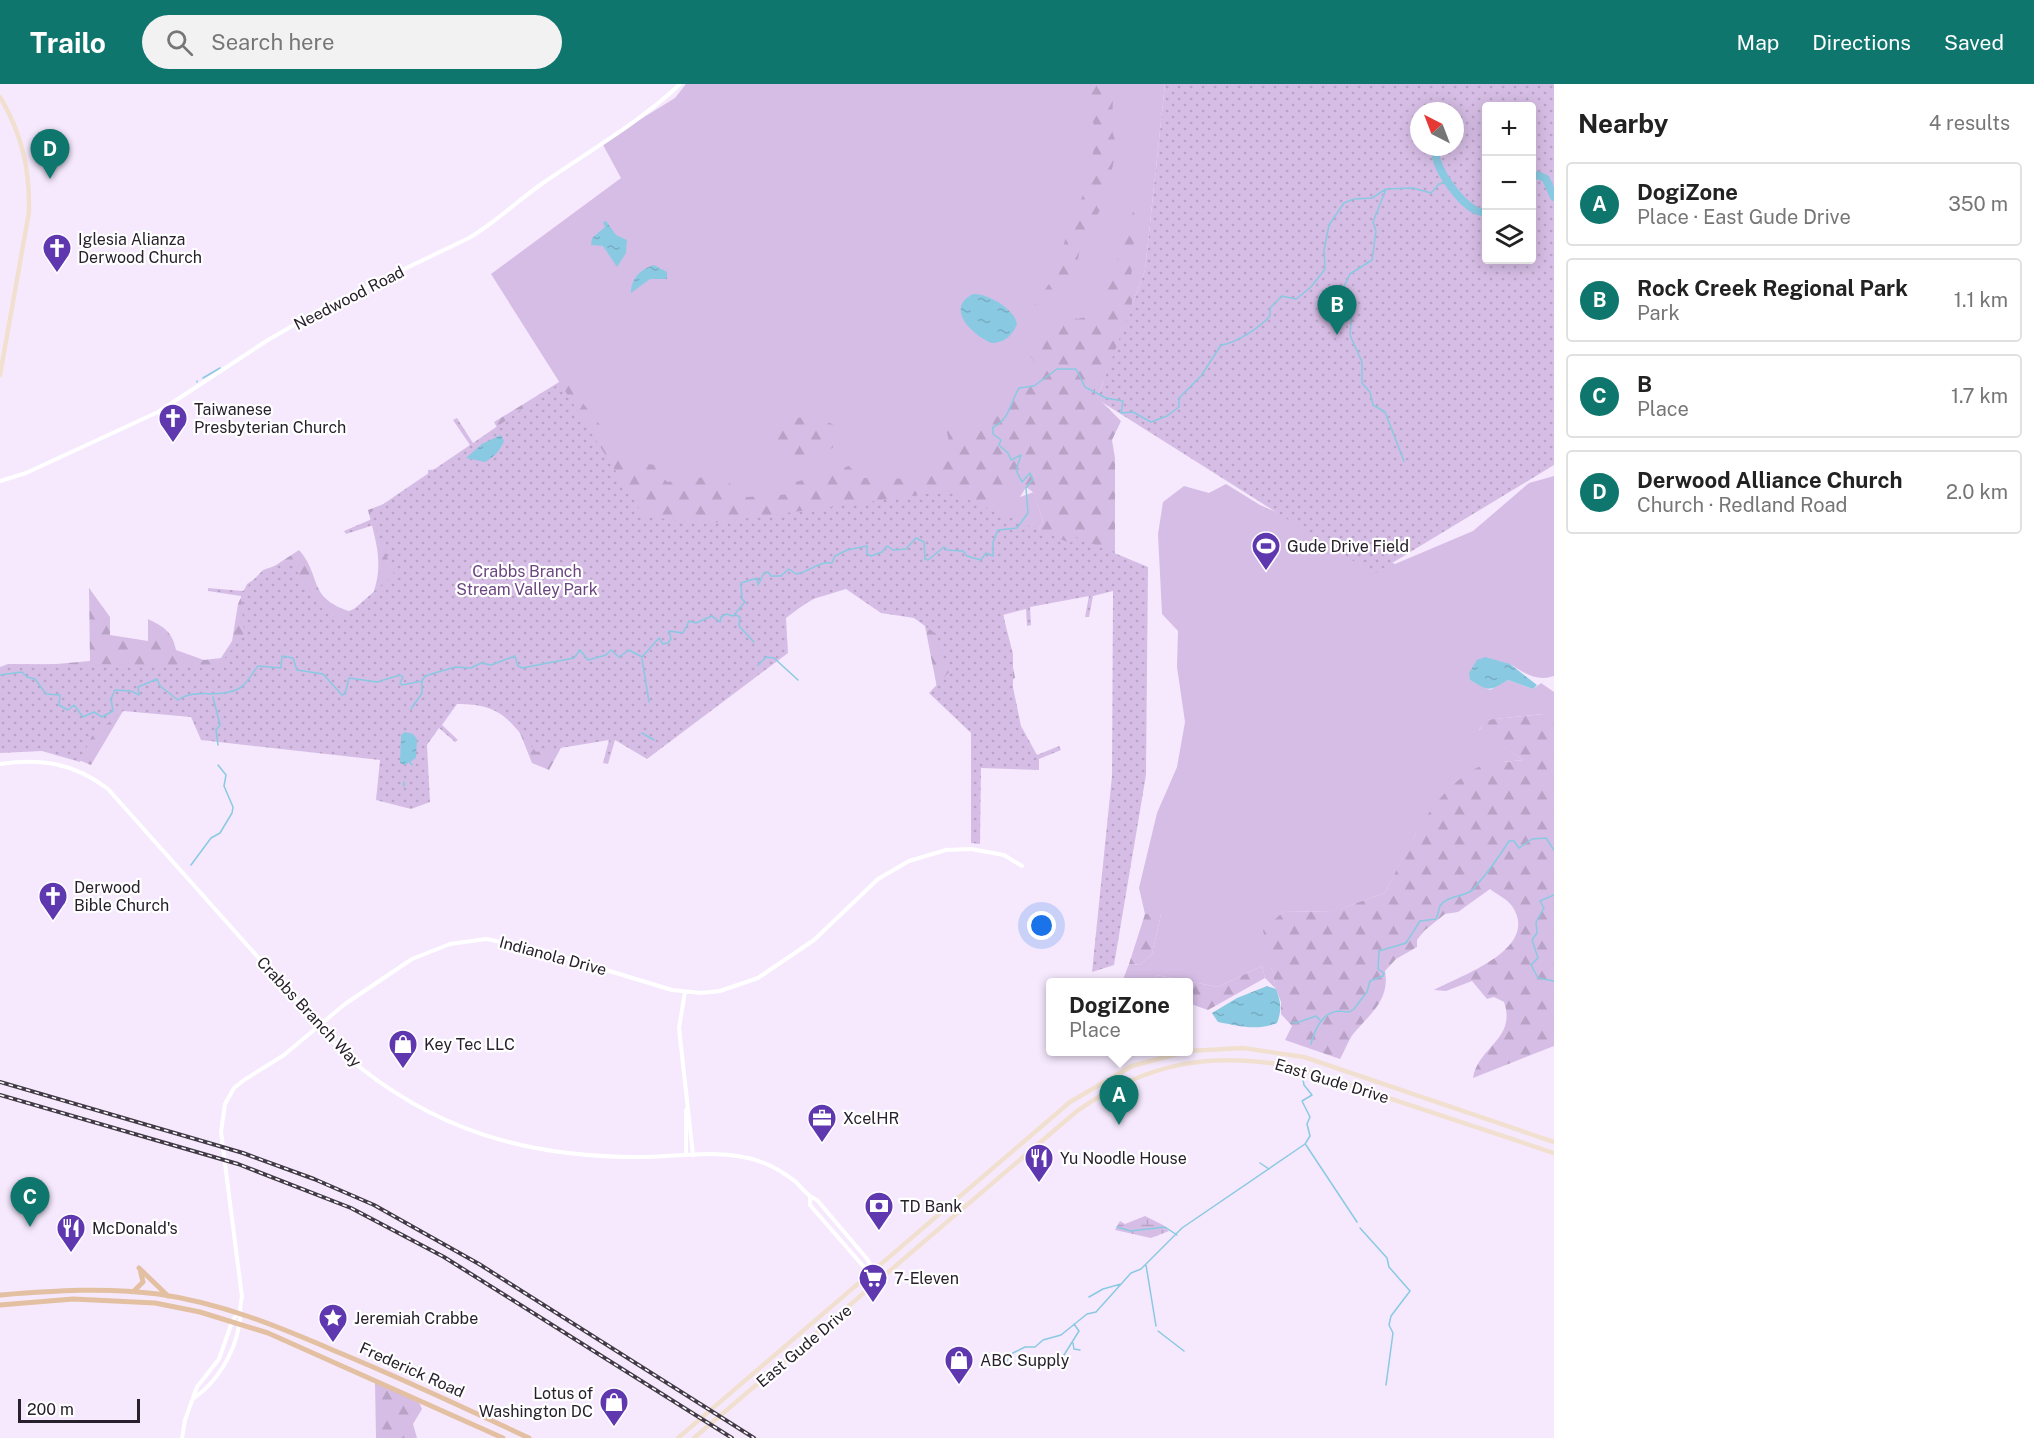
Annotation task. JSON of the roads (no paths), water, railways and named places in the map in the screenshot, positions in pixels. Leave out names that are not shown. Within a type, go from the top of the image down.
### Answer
[{"type":"main road","points":[[0,98],[21,140],[29,186],[29,212],[0,375]]},
{"type":"main road","points":[[1201,1048],[1203,1059]]},
{"type":"main road","name":"East Gude Drive","points":[[1193,1050],[1252,1048],[1304,1057],[1554,1142]]},
{"type":"main road","name":"East Gude Drive","points":[[678,1438],[1071,1102],[1132,1066],[1168,1056]]},
{"type":"main road","name":"East Gude Drive","points":[[694,1438],[1077,1111],[1105,1092],[1161,1069],[1203,1059],[1260,1060],[1295,1066],[1554,1153]]},
{"type":"main road","points":[[134,1292],[143,1282],[139,1268],[168,1296]]},
{"type":"main road","name":"Frederick Road","points":[[0,1294],[73,1289],[134,1292],[168,1296],[238,1312],[375,1367],[530,1438]]},
{"type":"main road","name":"Frederick Road","points":[[0,1305],[73,1299],[155,1303],[240,1324],[268,1333],[503,1438]]},
{"type":"street","name":"Needwood Road","points":[[0,481],[26,473],[158,412],[268,340],[327,306],[487,228],[528,193],[646,112],[681,84]]},
{"type":"street","name":"Crabbs Branch Way","points":[[0,764],[37,760],[55,762],[75,768],[108,789],[345,1055],[376,1081],[427,1113],[467,1130],[508,1142],[558,1151],[608,1156],[723,1154],[757,1160],[781,1172],[810,1197],[817,1200],[868,1260],[873,1272]]},
{"type":"street","name":"Indianola Drive","points":[[238,1312],[242,1297],[221,1132],[222,1112],[234,1088],[284,1055],[345,1004],[412,959],[450,944],[486,939],[537,949],[685,992],[720,991],[758,978],[825,932],[878,879],[893,869],[918,858],[946,850],[971,849],[1004,855],[1022,866]]},
{"type":"street","points":[[685,992],[679,1028],[693,1155]]},
{"type":"street","points":[[686,1155],[684,1116],[687,1109]]},
{"type":"street","name":"Crabbs Branch Way","points":[[810,1197],[810,1205],[863,1266],[873,1272]]},
{"type":"street","points":[[873,1272],[880,1281]]},
{"type":"street","points":[[182,1438],[185,1420],[197,1387],[219,1359],[232,1322],[238,1312]]},
{"type":"street","points":[[194,1398],[223,1368],[233,1348],[240,1324],[238,1312]]},
{"type":"water","points":[[606,221],[616,235],[627,240],[626,253],[617,267],[603,246],[591,245],[592,238],[605,227],[603,222]]},
{"type":"water","points":[[654,265],[667,272],[667,279],[650,279],[631,293],[631,288],[638,275]]},
{"type":"water","points":[[973,294],[993,299],[1015,318],[1017,324],[1008,338],[992,343],[970,328],[961,314],[961,307],[965,300]]},
{"type":"water","points":[[501,435],[504,441],[502,445],[485,462],[466,458],[482,444]]},
{"type":"water","points":[[1485,657],[1510,664],[1537,685],[1533,689],[1508,680],[1489,689],[1470,680],[1469,673],[1477,660]]},
{"type":"water","points":[[405,732],[413,734],[417,739],[416,758],[405,765],[400,763],[401,735]]},
{"type":"water","points":[[1267,986],[1276,989],[1279,998],[1280,1010],[1277,1023],[1262,1027],[1240,1026],[1218,1022],[1212,1013],[1237,998]]},
{"type":"waterway","points":[[1436,156],[1440,168],[1456,193],[1471,207],[1482,211]]},
{"type":"waterway","points":[[1536,176],[1546,179],[1554,197]]},
{"type":"waterway","points":[[0,675],[22,672],[27,677],[35,679],[46,694],[60,695],[59,705],[68,710],[74,705],[83,717],[94,712],[102,717],[113,711],[111,699],[115,690],[131,691],[139,695],[138,687],[157,679],[160,686],[178,700],[193,694],[232,691],[245,684],[258,666],[281,668],[282,656],[293,658],[297,670],[323,674],[342,695],[345,694],[349,678],[377,682],[400,675],[403,677],[400,683],[402,685],[422,681],[425,676],[455,667],[471,668],[481,663],[491,665],[515,656],[518,666],[522,668],[574,658],[580,650],[588,660],[606,655],[611,650],[619,657],[629,650],[642,657],[659,638],[663,644],[668,643],[671,639],[669,631],[683,633],[689,621],[696,623],[712,616],[720,622],[721,617],[726,614],[733,616],[745,602],[742,599],[741,583],[757,578],[758,585],[764,573],[768,572],[771,576],[781,576],[789,569],[796,574],[801,573],[822,564],[832,563],[835,556],[847,550],[867,546],[867,554],[871,556],[882,552],[887,546],[893,550],[906,549],[916,538],[924,542],[925,559],[928,560],[944,547],[947,550],[963,551],[967,556],[981,560],[986,553],[993,556],[993,542],[998,530],[1017,528],[1028,513],[1026,488],[1033,479],[1030,473],[1022,482],[1016,470],[1021,455],[1011,460],[1008,453],[999,445],[1001,440],[993,434],[993,427],[1003,420],[1019,388],[1034,386],[1057,369],[1076,369],[1085,387],[1106,398],[1123,401],[1121,413],[1133,412],[1151,422],[1167,416],[1179,407],[1179,398],[1201,376],[1221,345],[1241,338],[1260,325],[1270,316],[1270,308],[1282,296],[1296,299],[1311,287],[1325,269],[1324,250],[1329,225],[1344,203],[1354,199],[1372,198],[1386,189],[1413,188],[1431,193],[1439,184],[1448,182]]},
{"type":"waterway","points":[[1386,189],[1373,222],[1376,231],[1372,260],[1350,274],[1338,299],[1352,312],[1350,335],[1362,362],[1362,383],[1370,392],[1373,405],[1385,412],[1404,461]]},
{"type":"waterway","points":[[203,378],[220,368]]},
{"type":"waterway","points":[[736,615],[740,617],[739,626],[754,642]]},
{"type":"waterway","points":[[758,665],[766,657],[774,658],[798,680]]},
{"type":"waterway","points":[[642,659],[649,702]]},
{"type":"waterway","points":[[411,709],[422,693],[422,681]]},
{"type":"waterway","points":[[213,697],[220,725],[216,730],[218,745]]},
{"type":"waterway","points":[[642,733],[654,740]]},
{"type":"waterway","points":[[191,865],[211,838],[220,833],[232,813],[233,807],[224,786],[226,775],[218,765]]},
{"type":"waterway","points":[[1311,1044],[1323,1018],[1333,1012],[1353,1010],[1367,992],[1370,981],[1383,976],[1384,973],[1378,969],[1379,951],[1406,943],[1420,921],[1436,919],[1440,906],[1444,902],[1472,890],[1509,841],[1514,841],[1519,848],[1532,839],[1546,838],[1554,850]]},
{"type":"waterway","points":[[1554,895],[1540,901],[1544,908],[1536,922],[1537,933],[1532,940],[1538,958],[1531,965],[1538,978],[1554,981]]},
{"type":"waterway","points":[[1292,1022],[1296,1023],[1316,1016],[1320,1020]]},
{"type":"waterway","points":[[1000,1363],[1007,1361],[1011,1354],[1025,1347],[1035,1347],[1043,1340],[1061,1335],[1087,1314],[1096,1312],[1131,1273],[1141,1269],[1182,1228],[1305,1144],[1310,1136],[1307,1124],[1310,1117],[1302,1101],[1312,1095],[1304,1085],[1302,1074]]},
{"type":"waterway","points":[[1306,1145],[1357,1222]]},
{"type":"waterway","points":[[1260,1163],[1269,1169]]},
{"type":"waterway","points":[[1117,1227],[1131,1231],[1165,1227],[1177,1235]]},
{"type":"waterway","points":[[1360,1228],[1387,1258],[1389,1267],[1410,1291],[1391,1316],[1389,1325],[1393,1333],[1386,1385]]},
{"type":"waterway","points":[[1146,1265],[1156,1326]]},
{"type":"waterway","points":[[1089,1297],[1103,1289],[1121,1284]]},
{"type":"waterway","points":[[1059,1363],[1079,1331],[1074,1324]]},
{"type":"waterway","points":[[1158,1331],[1184,1351]]},
{"type":"waterway","points":[[1073,1343],[1074,1349],[1080,1350]]},
{"type":"railway","points":[[0,1082],[243,1153],[314,1179],[374,1205],[479,1264],[754,1438]]},
{"type":"railway","points":[[0,1095],[238,1164],[351,1208],[444,1257],[732,1438]]},
{"type":"place","name":"Derwood Alliance Church","points":[[50,179]]},
{"type":"place","name":"Iglesia Alianza Derwood Church","points":[[57,274]]},
{"type":"place","name":"Rock Creek Regional Park","points":[[1337,335]]},
{"type":"place","name":"Taiwanese Presbyterian Church","points":[[173,444]]},
{"type":"place","name":"Gude Drive Field","points":[[1266,572]]},
{"type":"place","name":"Derwood Bible Church","points":[[53,922]]},
{"type":"place","name":"Key Tec LLC","points":[[403,1070]]},
{"type":"place","name":"DogiZone","points":[[1119,1125]]},
{"type":"place","name":"XcelHR","points":[[822,1144]]},
{"type":"place","name":"Yu Noodle House","points":[[1039,1184]]},
{"type":"place","name":"B","points":[[30,1227]]},
{"type":"place","name":"TD Bank","points":[[879,1232]]},
{"type":"place","name":"McDonald's","points":[[71,1254]]},
{"type":"place","name":"7-Eleven","points":[[873,1304]]},
{"type":"place","name":"Jeremiah Crabbe","points":[[333,1344]]},
{"type":"place","name":"ABC Supply","points":[[959,1386]]},
{"type":"place","name":"Lotus of Washington DC","points":[[614,1428]]},
{"type":"park label","name":"Crabbs Branch Stream Valley Park","points":[[527,580]]}]
